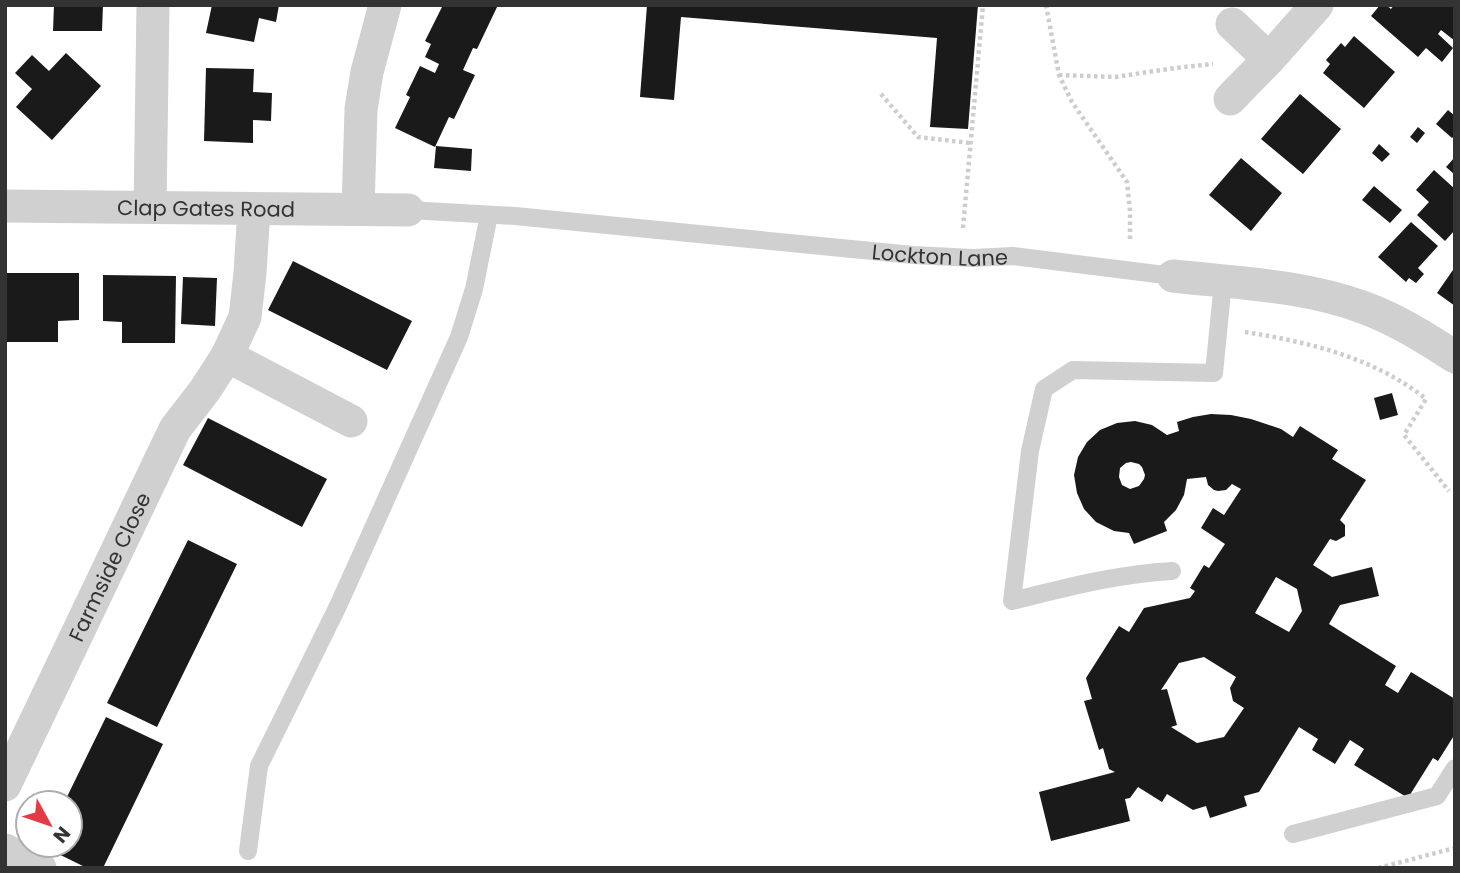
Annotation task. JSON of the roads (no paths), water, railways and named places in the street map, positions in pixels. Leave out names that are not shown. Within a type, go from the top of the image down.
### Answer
[{"type":"street","points":[[150,207],[153,5]]},
{"type":"street","points":[[358,209],[361,109],[367,72],[385,5]]},
{"type":"street","points":[[1230,99],[1317,5]]},
{"type":"street","points":[[1232,24],[1269,58]]},
{"type":"street","name":"Clap Gates Road","points":[[5,206],[408,210]]},
{"type":"street","name":"Farmside Close","points":[[5,785],[175,429],[227,356],[245,317],[254,209]]},
{"type":"street","name":"Lockton Lane","points":[[1173,276],[1284,288],[1362,307],[1393,320],[1455,357]]},
{"type":"street","points":[[227,356],[351,421]]},
{"type":"street","points":[[5,850],[40,868]]},
{"type":"lane","name":"Lockton Lane","points":[[408,210],[900,253],[961,257],[1013,256],[1173,276]]},
{"type":"lane","points":[[247,850],[260,766],[338,606],[458,338],[474,289],[489,215]]},
{"type":"lane","points":[[1172,571],[1101,579],[1012,601],[1030,451],[1044,389],[1073,370],[1214,373],[1223,282]]},
{"type":"lane","points":[[1293,834],[1437,796],[1455,768]]}]
